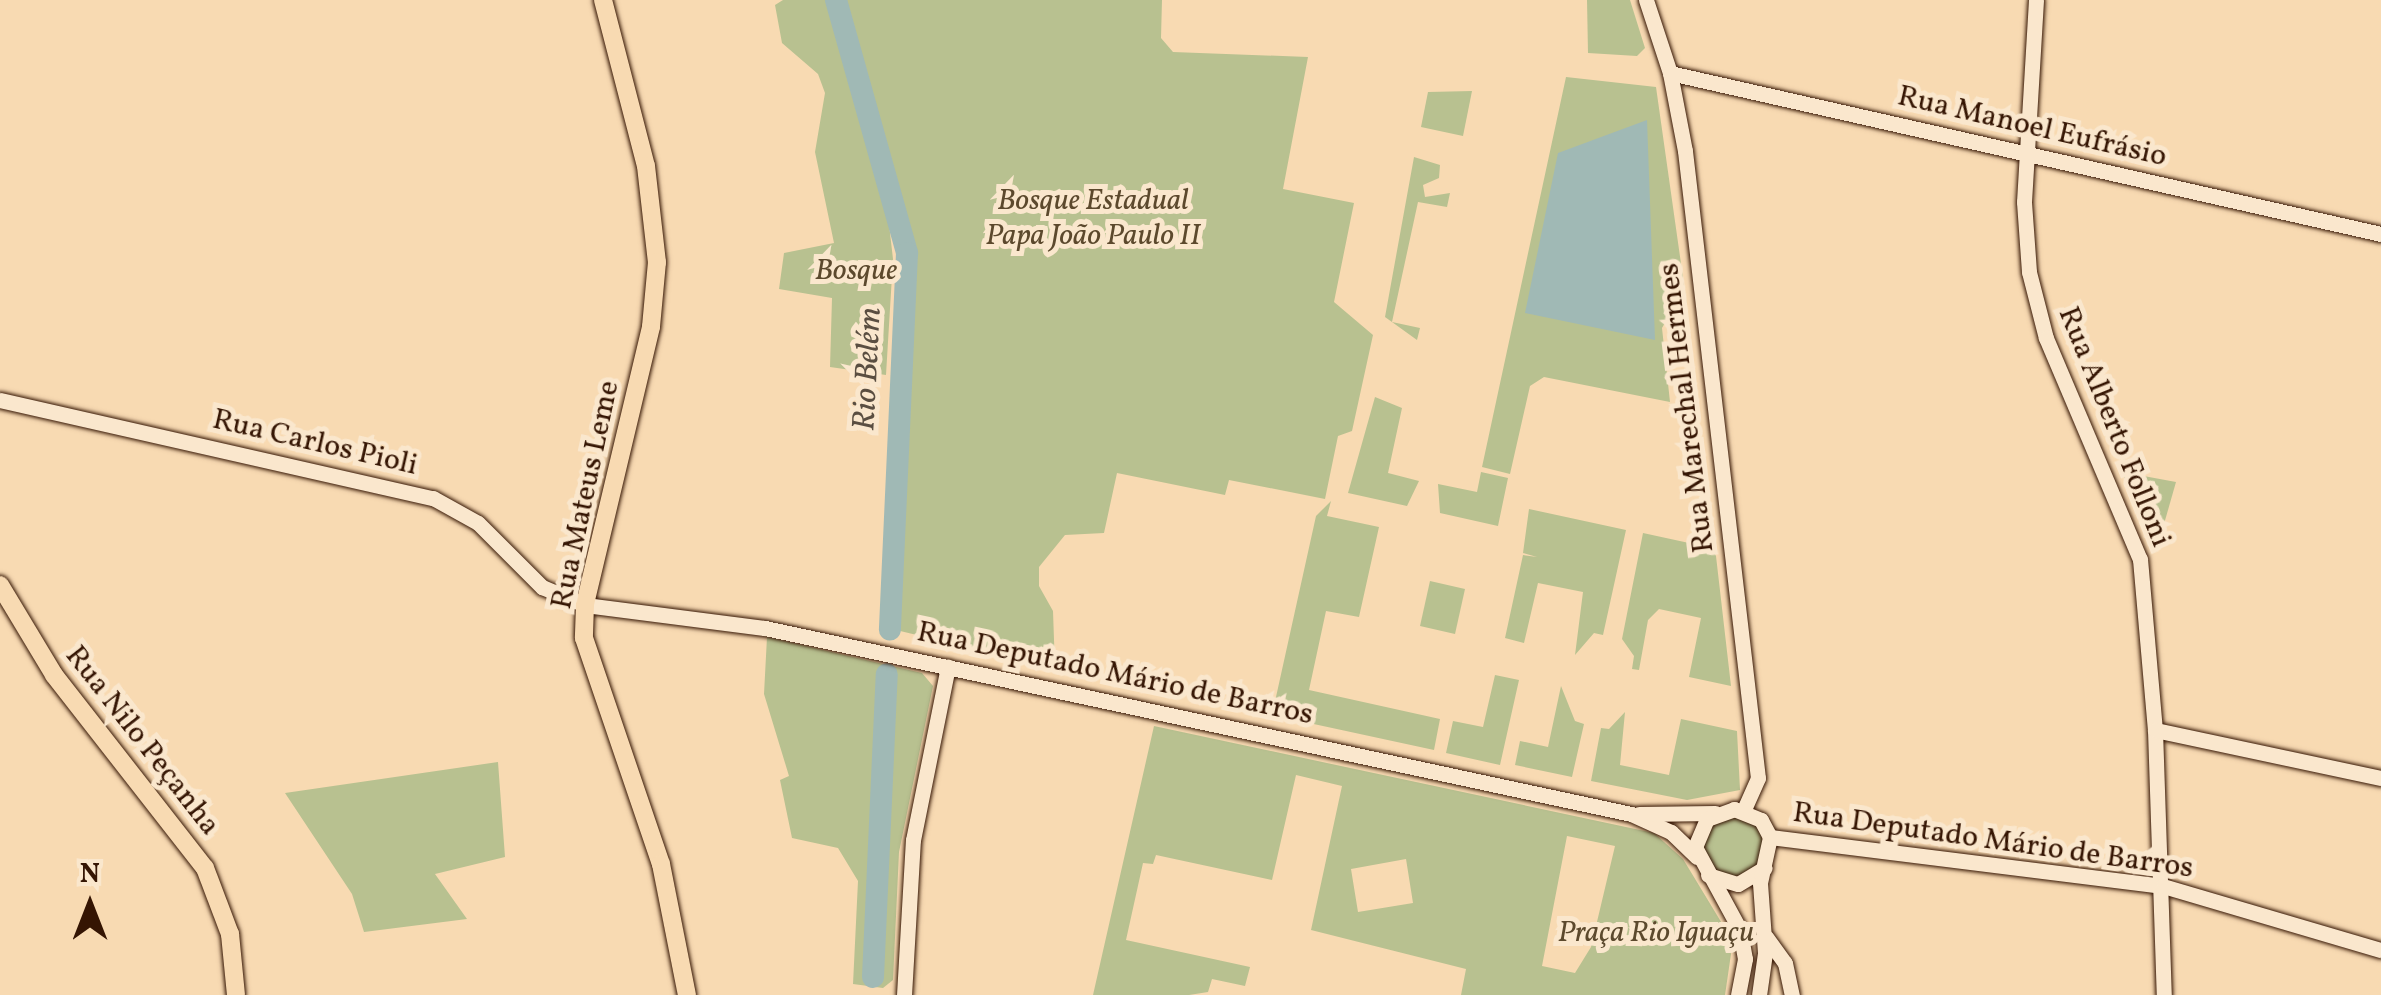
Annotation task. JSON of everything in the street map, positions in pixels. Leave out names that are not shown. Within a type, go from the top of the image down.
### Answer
[{"type":"main road","name":"Rua Mateus Leme","points":[[603,0],[651,191],[656,275],[647,346],[584,605],[586,655],[655,844],[686,995]]},
{"type":"main road","name":"Rua Marechal Hermes","points":[[1646,0],[1670,73],[1758,778],[1744,810]]},
{"type":"main road","name":"Rua Alberto Folloni","points":[[2036,0],[2025,152],[2025,236],[2036,307],[2136,544],[2155,730],[2164,995]]},
{"type":"main road","name":"Rua Manoel Eufrásio","points":[[1670,73],[2381,234]]},
{"type":"main road","name":"Rua Carlos Pioli","points":[[0,400],[432,498],[478,523],[542,587],[584,605]]},
{"type":"main road","name":"Rua Nilo Peçanha","points":[[0,585],[54,675],[206,868],[230,934],[236,995]]},
{"type":"main road","name":"Rua Deputado Mário de Barros","points":[[584,605],[742,624],[1631,814],[1671,832],[1697,857]]},
{"type":"main road","points":[[904,995],[913,840],[948,666]]},
{"type":"main road","points":[[2155,730],[2381,778]]},
{"type":"main road","points":[[1738,995],[1743,943],[1697,857],[1696,837],[1715,813],[1744,810],[1761,820],[1770,837],[1759,995]]},
{"type":"main road","name":"Rua Deputado Mário de Barros","points":[[1631,814],[1715,813]]},
{"type":"main road","name":"Rua Deputado Mário de Barros","points":[[1770,837],[2163,886],[2381,950]]},
{"type":"main road","points":[[1708,875],[1738,884],[1765,868]]},
{"type":"main road","points":[[1764,935],[1785,962],[1792,995]]},
{"type":"green space","name":"Bosque","points":[[783,0],[829,0],[886,198],[893,259],[886,375],[830,367],[832,298],[779,289],[784,253],[834,243],[815,152],[825,93],[818,74],[782,43],[775,5]]},
{"type":"green space","name":"Bosque Estadual Papa João Paulo II","points":[[843,0],[1162,0],[1161,38],[1173,52],[1308,57],[1283,189],[1354,203],[1334,302],[1373,335],[1352,431],[1338,436],[1325,499],[1229,480],[1225,495],[1117,473],[1104,533],[1065,535],[1039,567],[1039,586],[1053,611],[1055,668],[896,630],[914,259]]},
{"type":"green space","points":[[1587,0],[1630,0],[1645,48],[1637,56],[1588,53]]},
{"type":"green space","points":[[1566,77],[1656,87],[1687,306],[1670,314],[1662,328],[1670,402],[1544,377],[1530,386],[1510,474],[1482,467]]},
{"type":"green space","points":[[1472,91],[1463,136],[1421,127],[1428,92]]},
{"type":"green space","points":[[1414,157],[1440,165],[1439,178],[1423,185],[1425,197],[1450,193],[1447,207],[1418,202],[1392,322],[1420,328],[1417,340],[1385,317]]},
{"type":"green space","points":[[1375,397],[1402,408],[1388,473],[1419,481],[1407,506],[1348,493]]},
{"type":"green space","points":[[1481,472],[1508,478],[1498,526],[1440,513],[1438,484],[1477,492]]},
{"type":"green space","points":[[2122,472],[2176,482],[2156,552]]},
{"type":"green space","points":[[1331,501],[1327,516],[1379,527],[1359,617],[1326,611],[1309,690],[1440,719],[1434,750],[1272,715],[1316,516]]},
{"type":"green space","points":[[1529,509],[1626,530],[1603,635],[1594,633],[1575,655],[1583,592],[1538,583],[1524,643],[1505,638],[1523,555],[1537,557],[1523,553]]},
{"type":"green space","points":[[1643,533],[1712,548],[1731,686],[1689,677],[1701,618],[1659,609],[1648,620],[1639,670],[1632,669],[1634,656],[1622,639]]},
{"type":"green space","points":[[1430,581],[1465,589],[1455,634],[1420,626]]},
{"type":"green space","points":[[767,637],[922,673],[933,686],[899,852],[893,980],[883,988],[853,984],[858,881],[838,848],[792,838],[780,780],[789,776],[764,694]]},
{"type":"green space","points":[[1495,675],[1519,680],[1500,765],[1446,753],[1453,721],[1483,727]]},
{"type":"green space","points":[[1561,686],[1575,721],[1584,724],[1572,777],[1515,765],[1520,741],[1548,747]]},
{"type":"green space","points":[[1625,712],[1620,765],[1669,775],[1681,719],[1737,731],[1740,790],[1687,800],[1591,781],[1601,728],[1609,729]]},
{"type":"green space","name":"Praça Rio Iguaçu","points":[[1154,726],[1654,833],[1683,859],[1726,930],[1731,954],[1725,995],[1461,995],[1466,969],[1311,930],[1342,786],[1296,775],[1272,880],[1156,855],[1153,864],[1143,863],[1126,940],[1250,967],[1245,986],[1212,979],[1208,992],[1189,995],[1093,995]],"holes":[[[1567,836],[1615,846],[1591,947],[1575,973],[1542,966]],[[1406,859],[1413,903],[1358,912],[1351,869]]]},
{"type":"green space","points":[[498,762],[505,857],[435,874],[467,919],[364,932],[352,894],[285,793]]},
{"type":"green space","points":[[1733,816],[1754,825],[1763,846],[1754,867],[1733,876],[1712,867],[1703,846],[1712,825]]},
{"type":"water","points":[[1647,120],[1655,340],[1525,313],[1558,153]]},
{"type":"waterway","name":"Rio Belém","points":[[836,0],[907,253],[890,630]]},
{"type":"waterway","name":"Rio Belém","points":[[873,977],[887,674]]}]
